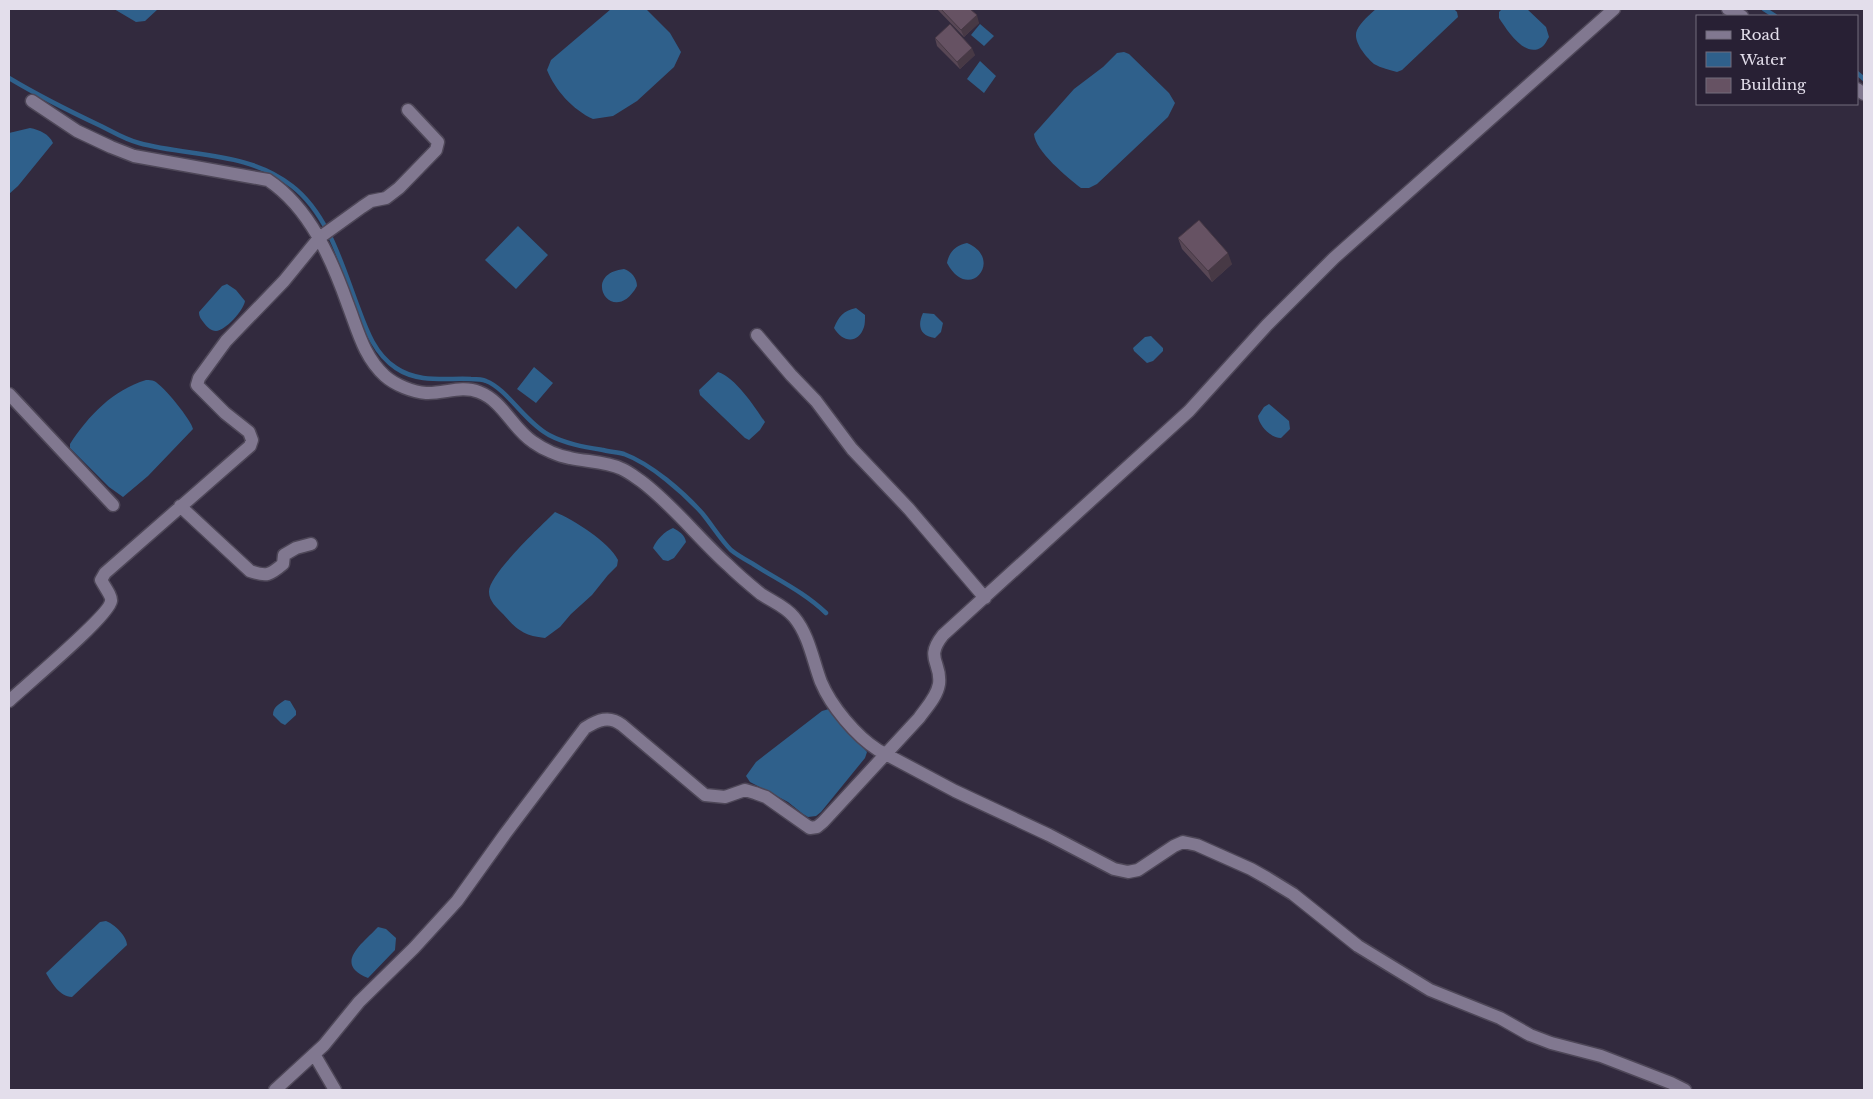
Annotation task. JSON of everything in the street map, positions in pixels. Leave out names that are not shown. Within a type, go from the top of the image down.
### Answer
[{"type":"street","points":[[275,1090],[324,1045],[359,1002],[458,901],[510,827],[585,728],[600,719],[617,721],[705,795],[725,797],[745,790],[766,798],[810,828],[816,827],[835,811],[884,754],[919,718],[936,693],[939,683],[934,653],[936,644],[943,635],[1189,410],[1267,325],[1334,258],[1614,9]]},
{"type":"street","points":[[1728,9],[1740,15]]},
{"type":"street","points":[[32,101],[77,131],[134,156],[268,180],[284,191],[303,213],[319,238],[336,272],[360,341],[371,359],[386,377],[402,386],[425,393],[459,389],[475,390],[488,395],[500,406],[517,429],[534,443],[568,458],[602,462],[622,468],[640,480],[664,499],[727,564],[762,594],[784,607],[795,618],[805,635],[822,685],[840,713],[866,743],[884,754],[955,791],[1050,835],[1114,869],[1128,872],[1138,870],[1183,842],[1197,845],[1267,878],[1292,894],[1358,946],[1430,990],[1482,1010],[1530,1035],[1618,1062],[1671,1082],[1685,1090]]},
{"type":"street","points":[[9,701],[87,630],[111,603],[102,580],[105,573],[250,446],[252,440],[249,432],[225,413],[197,385],[199,378],[226,341],[284,281],[319,238],[371,201],[386,198],[399,188],[436,150],[438,142],[436,138],[408,110]]},
{"type":"street","points":[[757,335],[816,401],[852,449],[909,509],[985,598]]},
{"type":"street","points":[[9,394],[113,505]]},
{"type":"street","points":[[180,506],[250,571],[261,575],[270,575],[283,564],[284,555],[296,548],[311,544]]},
{"type":"street","points":[[314,1054],[335,1090]]},
{"type":"water","points":[[114,9],[158,9],[145,21],[136,22]]},
{"type":"water","points":[[611,9],[646,9],[670,33],[681,52],[674,67],[637,101],[613,116],[593,119],[578,110],[566,99],[555,85],[547,70],[551,60]]},
{"type":"water","points":[[1376,9],[1454,9],[1458,17],[1402,70],[1397,72],[1374,64],[1364,53],[1356,39],[1359,27]]},
{"type":"water","points":[[1502,9],[1527,9],[1546,27],[1549,37],[1544,45],[1536,50],[1529,49],[1517,42],[1499,18],[1499,12]]},
{"type":"water","points":[[980,24],[994,36],[984,46],[971,35]]},
{"type":"water","points":[[1124,52],[1129,54],[1169,93],[1175,103],[1168,117],[1097,184],[1089,188],[1081,188],[1046,156],[1036,141],[1034,134],[1074,89],[1103,67],[1117,53]]},
{"type":"water","points":[[980,61],[996,76],[984,93],[967,79]]},
{"type":"water","points":[[30,128],[44,133],[53,143],[18,186],[9,194],[9,133]]},
{"type":"water","points":[[518,226],[548,255],[516,289],[485,260]]},
{"type":"water","points":[[967,243],[978,250],[983,259],[983,267],[980,274],[973,279],[965,279],[956,275],[947,263],[949,256],[954,250],[960,245]]},
{"type":"water","points":[[624,269],[633,275],[637,286],[628,298],[619,302],[610,301],[605,296],[602,288],[604,280],[611,273]]},
{"type":"water","points":[[227,284],[236,290],[245,301],[244,305],[224,328],[216,331],[212,330],[202,320],[199,312],[222,286]]},
{"type":"water","points":[[856,308],[865,315],[864,327],[858,337],[850,340],[845,339],[834,328],[842,315]]},
{"type":"water","points":[[923,313],[934,314],[943,323],[941,332],[935,338],[926,335],[921,330],[920,322]]},
{"type":"water","points":[[1151,336],[1163,348],[1163,351],[1153,361],[1147,363],[1133,348],[1145,337]]},
{"type":"water","points":[[534,367],[553,383],[536,403],[517,389]]},
{"type":"water","points":[[718,372],[725,375],[738,386],[765,422],[760,430],[749,440],[700,395],[699,390]]},
{"type":"water","points":[[146,380],[154,381],[164,389],[183,411],[193,429],[148,476],[123,497],[109,487],[70,448],[70,444],[85,423],[112,397],[134,384]]},
{"type":"water","points":[[1269,404],[1289,421],[1290,429],[1281,438],[1270,434],[1259,420],[1258,416],[1264,407]]},
{"type":"water","points":[[555,512],[590,532],[607,546],[618,560],[617,566],[592,595],[560,627],[545,638],[526,634],[517,628],[494,604],[489,592],[491,584],[506,563]]},
{"type":"water","points":[[673,528],[684,537],[686,542],[674,558],[668,561],[663,560],[653,548],[661,536]]},
{"type":"water","points":[[285,700],[290,701],[296,711],[296,715],[285,725],[273,715],[273,712]]},
{"type":"water","points":[[829,709],[867,752],[865,758],[821,812],[816,816],[808,817],[788,802],[750,782],[746,776],[756,762],[822,711]]},
{"type":"water","points":[[106,921],[120,931],[127,945],[72,997],[64,995],[50,981],[46,973],[100,922]]},
{"type":"water","points":[[378,927],[386,929],[396,938],[395,950],[368,978],[353,967],[352,960],[359,947]]},
{"type":"building","points":[[941,9],[970,9],[977,15],[961,30]]},
{"type":"building","points":[[950,24],[972,48],[957,62],[935,38]]},
{"type":"building","points":[[1199,220],[1228,253],[1208,271],[1178,238]]},
{"type":"waterway","points":[[1764,9],[1773,15]]},
{"type":"waterway","points":[[1858,74],[1864,79]]},
{"type":"waterway","points":[[9,78],[54,103],[129,140],[257,166],[292,186],[315,210],[324,224],[332,239],[371,338],[381,355],[388,362],[404,373],[423,378],[484,380],[494,385],[532,422],[549,435],[576,445],[624,454],[645,464],[666,479],[694,505],[731,550],[800,592],[826,613]]}]
